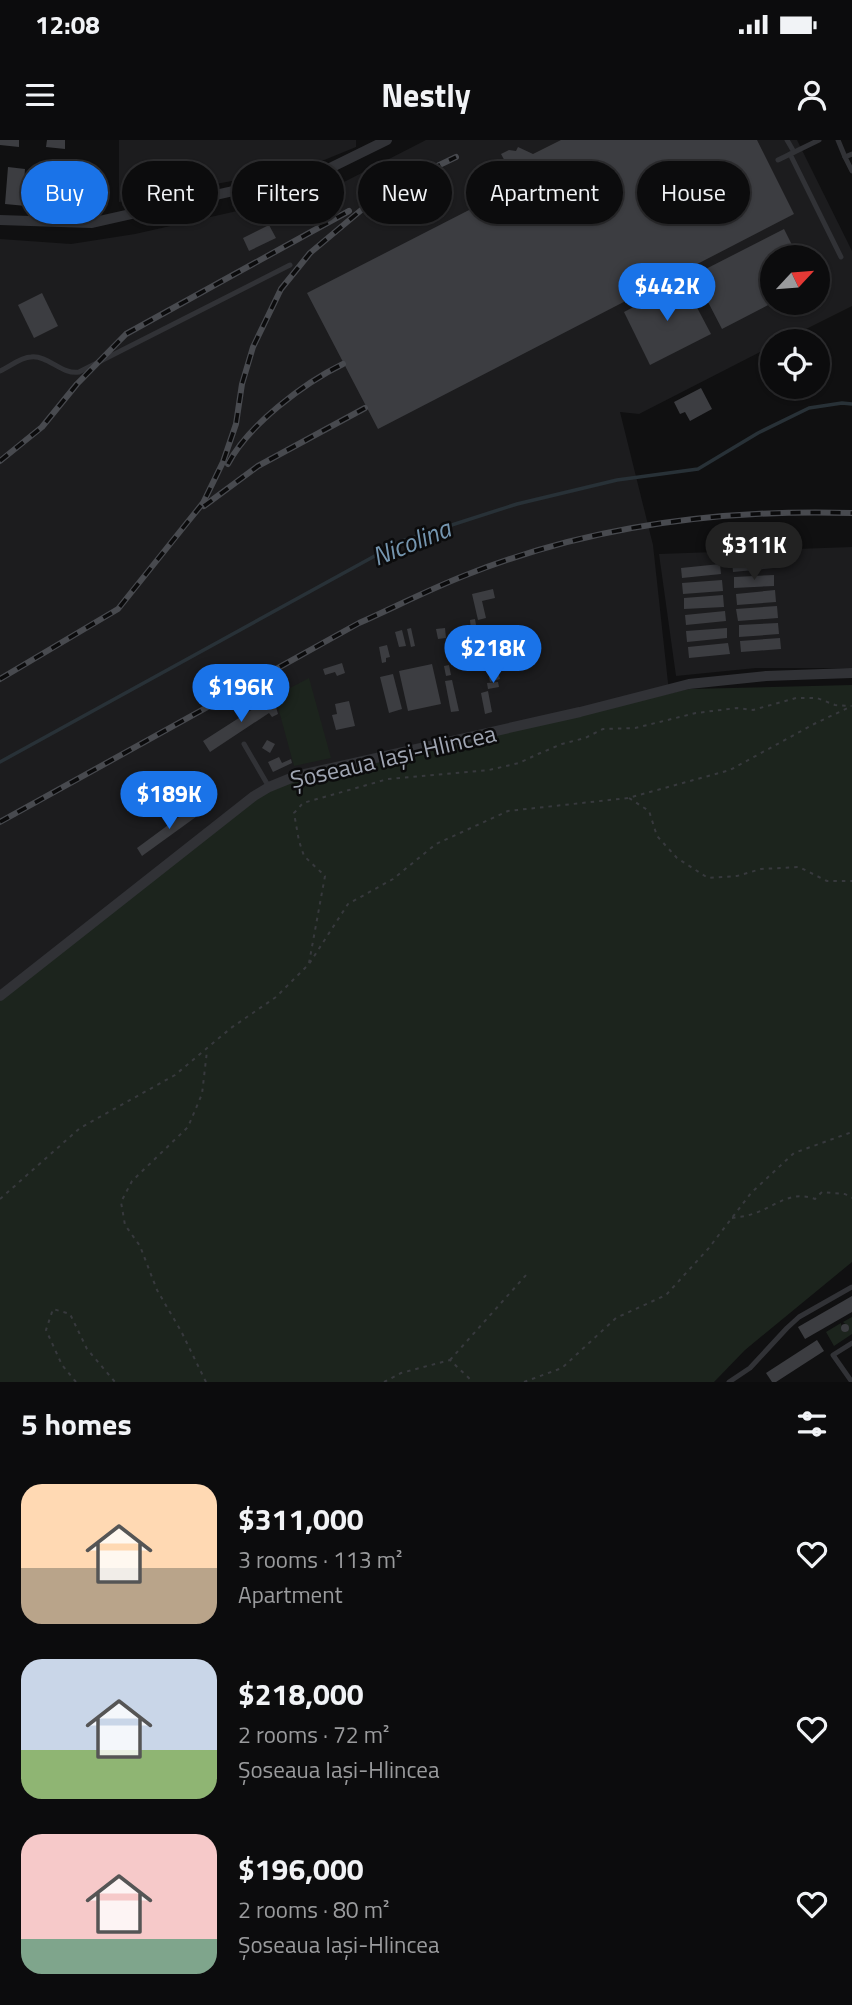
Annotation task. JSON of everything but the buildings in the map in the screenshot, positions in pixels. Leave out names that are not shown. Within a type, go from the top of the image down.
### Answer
[{"type":"street","points":[[0,220],[91,223],[326,170],[387,140]]},
{"type":"street","name":"Șoseaua Iași-Hlincea","points":[[0,996],[269,787],[296,776],[689,684],[766,676],[852,673]]},
{"type":"lane","points":[[787,140],[841,257]]},
{"type":"lane","points":[[778,160],[818,140]]},
{"type":"lane","points":[[838,140],[852,171]]},
{"type":"lane","points":[[845,157],[852,154]]},
{"type":"lane","points":[[0,371],[29,356],[72,373],[79,372],[290,265]]},
{"type":"lane","points":[[244,744],[269,787]]},
{"type":"lane","points":[[729,1382],[750,1368],[799,1317],[852,1287]]},
{"type":"lane","points":[[852,1343],[833,1355],[852,1382]]},
{"type":"path","points":[[309,964],[325,876],[304,856],[299,841],[294,813],[303,803],[388,779],[489,770],[519,763],[603,729],[635,729],[696,713],[737,708],[753,710],[796,698],[817,698],[835,705],[852,706]]},
{"type":"path","points":[[0,1199],[80,1128],[175,1075],[231,1028],[276,997],[309,964],[348,904],[393,880],[436,844],[508,811],[628,798],[730,770],[852,706]]},
{"type":"path","points":[[628,798],[649,811],[657,836],[677,858],[708,878],[737,876],[761,869],[799,867],[827,881],[852,881]]},
{"type":"path","points":[[206,1382],[157,1290],[140,1245],[125,1225],[121,1202],[132,1181],[188,1128],[202,1094],[207,1049]]},
{"type":"path","points":[[524,1382],[562,1368],[616,1318],[666,1295],[708,1249],[751,1193],[794,1153],[852,1132]]},
{"type":"path","points":[[731,1219],[757,1213],[773,1203],[804,1195],[814,1199],[822,1192],[845,1194],[852,1198]]},
{"type":"path","points":[[384,1382],[401,1373],[450,1360],[527,1274]]},
{"type":"path","points":[[76,1382],[62,1366],[46,1330],[53,1309],[70,1314],[87,1349],[115,1382]]},
{"type":"path","points":[[450,1360],[473,1382]]},
{"type":"shaded area","points":[[119,140],[356,140],[356,147],[322,161],[232,161],[232,181],[218,184],[218,161],[122,161],[122,201],[119,202]]},
{"type":"shaded area","points":[[426,140],[797,140],[852,251],[852,306],[806,329],[760,329],[760,352],[639,414],[620,412],[653,545],[669,692],[273,785],[0,1001],[0,239],[71,244],[179,224],[218,224],[218,215],[232,212],[232,224],[344,224],[344,182],[358,175],[358,224],[452,224],[452,161],[385,161]]},
{"type":"shaded area","points":[[852,547],[852,668],[756,668],[676,676],[659,554]]},
{"type":"shaded area","points":[[309,678],[331,758],[294,766],[275,696]]},
{"type":"shaded area","points":[[852,685],[852,1262],[745,1350],[714,1382],[0,1382],[0,1001],[273,785],[689,689]]},
{"type":"shaded area","points":[[852,1317],[852,1334],[834,1346],[826,1332],[841,1323],[842,1331],[847,1332],[849,1327],[843,1322]]},
{"type":"waterway","name":"Nicolina","points":[[0,762],[402,541],[517,504],[617,480],[698,469],[758,433],[809,408],[852,404]]},
{"type":"railway","points":[[448,161],[456,157]]},
{"type":"railway","points":[[0,461],[42,427],[77,384],[126,334],[349,211]]},
{"type":"railway","points":[[0,679],[118,609],[203,503],[223,462],[236,424],[242,384],[253,347],[281,289],[310,253],[358,213]]},
{"type":"railway","points":[[228,464],[249,435],[278,406],[311,382],[343,364]]},
{"type":"railway","points":[[204,506],[258,466],[365,408]]},
{"type":"railway","points":[[0,822],[359,623],[453,580],[512,558],[560,544],[656,524],[753,514],[852,513]]}]
